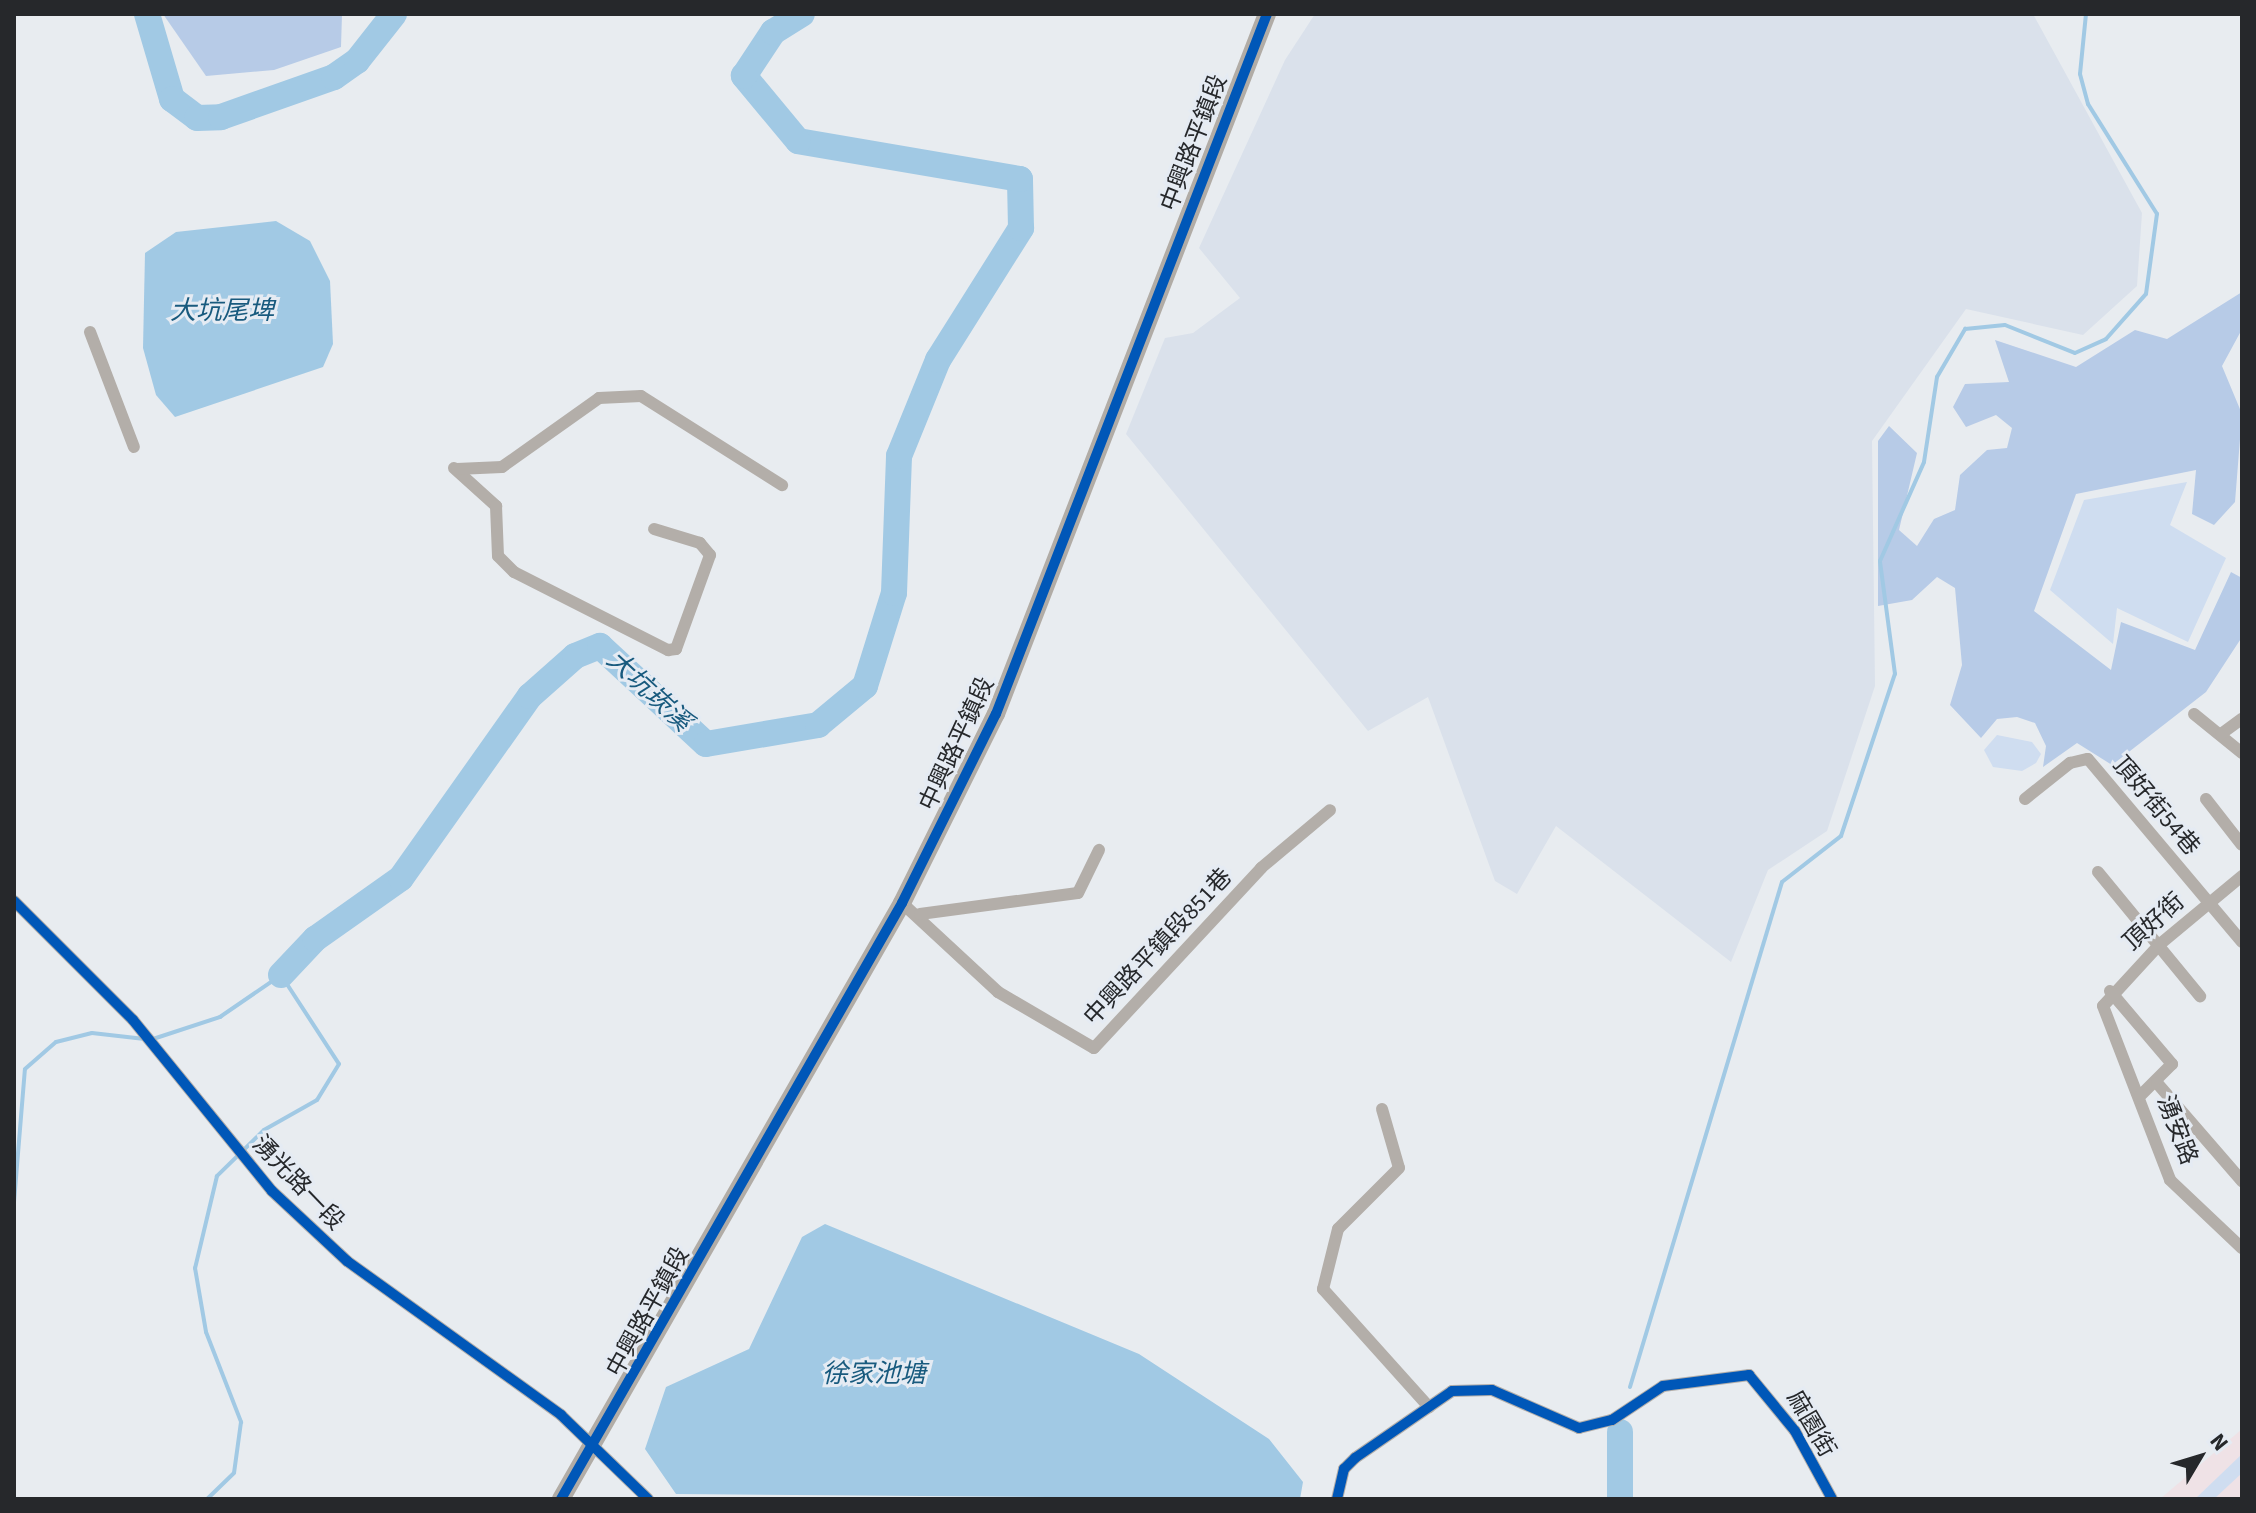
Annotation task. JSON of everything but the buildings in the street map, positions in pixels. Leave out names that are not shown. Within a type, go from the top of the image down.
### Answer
[{"type":"street","name":"中興路平鎮段","points":[[561,1499],[593,1450],[902,903],[996,714],[1267,14]]},
{"type":"street","points":[[90,332],[134,447]]},
{"type":"street","points":[[654,529],[700,543],[710,555],[676,649],[668,650],[514,572],[498,556],[496,506],[454,468],[502,467],[599,398],[641,396],[782,485]]},
{"type":"street","points":[[2194,714],[2242,753]]},
{"type":"street","points":[[2221,734],[2242,719]]},
{"type":"street","name":"頂好街54巷","points":[[2025,799],[2070,763],[2088,759],[2209,903]]},
{"type":"street","points":[[2206,799],[2242,845]]},
{"type":"street","name":"中興路平鎮段851巷","points":[[902,903],[920,914],[998,992],[1094,1048],[1261,868],[1330,810]]},
{"type":"street","points":[[920,914],[1078,893],[1099,850]]},
{"type":"street","points":[[2098,872],[2200,996]]},
{"type":"street","name":"頂好街","points":[[2103,1006],[2110,991],[2160,944],[2242,876]]},
{"type":"street","name":"湧光路一段","points":[[14,901],[133,1020],[272,1191],[347,1261],[561,1415],[593,1450],[648,1499]]},
{"type":"street","points":[[2209,903],[2242,942]]},
{"type":"street","points":[[2110,991],[2172,1064],[2157,1083],[2140,1096]]},
{"type":"street","name":"湧安路","points":[[2103,1006],[2170,1180],[2242,1248]]},
{"type":"street","points":[[2157,1083],[2242,1181]]},
{"type":"street","points":[[1337,1499],[1344,1469],[1429,1407],[1323,1289],[1338,1229],[1399,1168],[1382,1109]]},
{"type":"street","name":"麻園街","points":[[1429,1407],[1452,1391],[1492,1390],[1579,1428],[1612,1420],[1663,1386],[1749,1375],[1795,1431],[1832,1499]]},
{"type":"shaded area","points":[[163,14],[342,14],[341,47],[274,70],[206,76]]},
{"type":"shaded area","points":[[1315,14],[2033,14],[2142,213],[2137,286],[2083,335],[1966,309],[1872,441],[1875,686],[1827,831],[1768,870],[1731,962],[1556,826],[1517,894],[1495,881],[1428,697],[1368,731],[1126,434],[1165,338],[1193,333],[1240,298],[1199,248],[1285,60]]},
{"type":"shaded area","points":[[2242,292],[2241,331],[2222,366],[2242,414],[2235,502],[2214,525],[2192,514],[2196,470],[2076,494],[2034,611],[2111,670],[2121,622],[2195,650],[2231,572],[2242,578],[2242,637],[2206,692],[2112,765],[2077,743],[2043,767],[2046,746],[2035,723],[2017,717],[1997,719],[1981,738],[1950,705],[1962,665],[1955,588],[1937,577],[1912,600],[1878,606],[1878,441],[1889,426],[1917,453],[1899,530],[1917,546],[1934,519],[1955,510],[1960,475],[1987,450],[2007,448],[2012,428],[1996,415],[1966,427],[1953,407],[1965,384],[2009,382],[1995,340],[2076,367],[2135,330],[2167,339]]},
{"type":"shaded area","points":[[2187,482],[2170,525],[2226,558],[2188,642],[2117,608],[2113,644],[2050,590],[2084,500]]},
{"type":"shaded area","points":[[1997,735],[2032,742],[2041,754],[2036,763],[2022,771],[1993,767],[1984,750]]},
{"type":"shaded area","points":[[2242,1429],[2242,1499],[2160,1499]]},
{"type":"shaded area","points":[[2242,1454],[2242,1473],[2214,1499],[2195,1499]]},
{"type":"water","name":"大坑尾埤","points":[[276,221],[310,241],[330,281],[333,344],[323,367],[175,417],[156,395],[143,348],[145,253],[176,232]]},
{"type":"water","name":"徐家池塘","points":[[825,1224],[1139,1354],[1269,1439],[1303,1482],[1300,1499],[676,1494],[645,1449],[666,1387],[749,1349],[802,1237]]},
{"type":"waterway","points":[[147,14],[172,99],[197,118],[221,117],[334,77],[357,61],[394,14]]},
{"type":"waterway","name":"大坑崁溪","points":[[281,975],[315,939],[401,878],[530,696],[575,656],[600,646],[706,744],[818,725],[865,686],[894,593],[899,456],[938,360],[1021,228],[1020,179],[798,141],[744,76],[773,32],[802,14]]},
{"type":"waterway","points":[[1630,1387],[1782,882],[1841,836],[1895,674],[1880,561],[1924,462],[1937,377],[1965,329],[2005,325],[2075,353],[2106,339],[2146,294],[2157,214],[2088,104],[2080,74],[2086,14]]},
{"type":"waterway","points":[[153,1039],[220,1017],[281,975],[339,1064],[317,1100],[264,1130],[217,1176],[195,1268],[206,1332],[241,1422],[234,1473],[207,1499]]},
{"type":"waterway","name":"大坑崁溪","points":[[14,1202],[25,1069],[56,1042],[92,1033],[145,1039]]},
{"type":"waterway","points":[[1620,1432],[1620,1499]]},
{"type":"cycle path","points":[[561,1499],[902,903],[996,714],[1267,14]]},
{"type":"cycle path","points":[[14,901],[133,1020],[272,1191],[347,1261],[561,1415],[648,1499]]},
{"type":"cycle path","points":[[1337,1499],[1344,1469],[1355,1458],[1452,1391],[1492,1390],[1579,1428],[1612,1420],[1663,1386],[1749,1375],[1795,1431],[1832,1499]]}]
